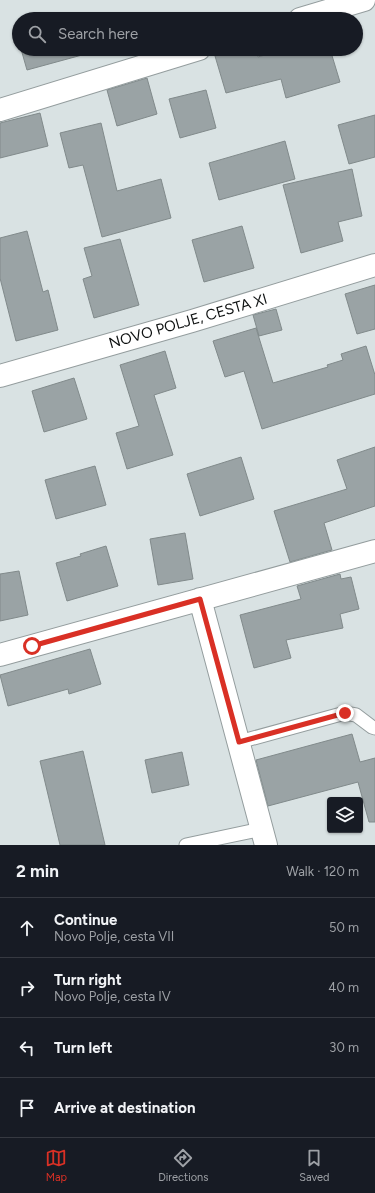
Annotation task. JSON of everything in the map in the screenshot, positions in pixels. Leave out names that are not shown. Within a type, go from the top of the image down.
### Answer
[{"type":"street","points":[[324,12],[364,0]]},
{"type":"street","points":[[0,110],[177,56]]},
{"type":"street","name":"NOVO POLJE, CESTA XI","points":[[0,375],[192,321],[375,265]]},
{"type":"street","points":[[0,655],[375,551]]},
{"type":"street","points":[[200,599],[264,837]]},
{"type":"lane","points":[[239,742],[345,713],[356,715],[375,728]]},
{"type":"lane","points":[[186,845],[264,837]]},
{"type":"building","points":[[23,56],[78,56],[27,70]]},
{"type":"building","points":[[215,56],[332,56],[340,82],[286,98],[281,79],[226,93]]},
{"type":"building","points":[[147,78],[157,114],[117,126],[107,90]]},
{"type":"building","points":[[206,90],[216,128],[180,138],[169,99]]},
{"type":"building","points":[[40,113],[48,146],[0,158],[0,123]]},
{"type":"building","points":[[375,115],[375,157],[349,164],[338,125]]},
{"type":"building","points":[[101,123],[117,191],[161,179],[171,218],[102,237],[83,165],[69,168],[60,133]]},
{"type":"building","points":[[285,141],[295,179],[219,200],[209,163]]},
{"type":"building","points":[[352,169],[362,216],[338,222],[343,241],[301,253],[283,185]]},
{"type":"building","points":[[242,226],[254,268],[204,282],[192,240]]},
{"type":"building","points":[[27,231],[43,292],[48,290],[58,330],[16,341],[0,278],[0,238]]},
{"type":"building","points":[[120,239],[139,305],[94,318],[83,279],[92,276],[84,248]]},
{"type":"building","points":[[375,285],[375,329],[357,334],[345,294]]},
{"type":"building","points":[[276,309],[282,330],[259,336],[253,315]]},
{"type":"building","points":[[256,328],[273,383],[328,367],[327,365],[343,360],[341,354],[366,346],[375,375],[375,394],[262,429],[244,371],[225,377],[213,341]]},
{"type":"building","points":[[165,351],[176,388],[154,395],[173,455],[127,469],[116,433],[139,426],[120,365]]},
{"type":"building","points":[[74,378],[87,419],[44,432],[32,391]]},
{"type":"building","points":[[375,447],[375,506],[324,523],[332,550],[290,562],[274,511],[347,489],[337,460]]},
{"type":"building","points":[[241,457],[254,499],[200,516],[187,474]]},
{"type":"building","points":[[95,466],[106,505],[56,519],[45,480]]},
{"type":"building","points":[[185,533],[193,579],[158,585],[150,539]]},
{"type":"building","points":[[106,546],[118,586],[67,601],[56,563],[81,556],[80,554]]},
{"type":"building","points":[[19,571],[28,615],[0,621],[0,574]]},
{"type":"building","points":[[340,574],[341,579],[351,577],[359,609],[340,614],[343,628],[286,640],[291,658],[254,668],[240,615],[301,599],[297,586]]},
{"type":"building","points":[[90,649],[101,684],[69,694],[68,689],[8,706],[0,675]]},
{"type":"building","points":[[352,734],[360,762],[375,758],[375,822],[369,822],[358,782],[268,806],[256,760]]},
{"type":"building","points":[[83,751],[105,845],[60,845],[40,761]]},
{"type":"building","points":[[182,752],[189,785],[152,793],[145,760]]},
{"type":"route","points":[[32,646],[200,599],[239,742],[345,713]]}]
